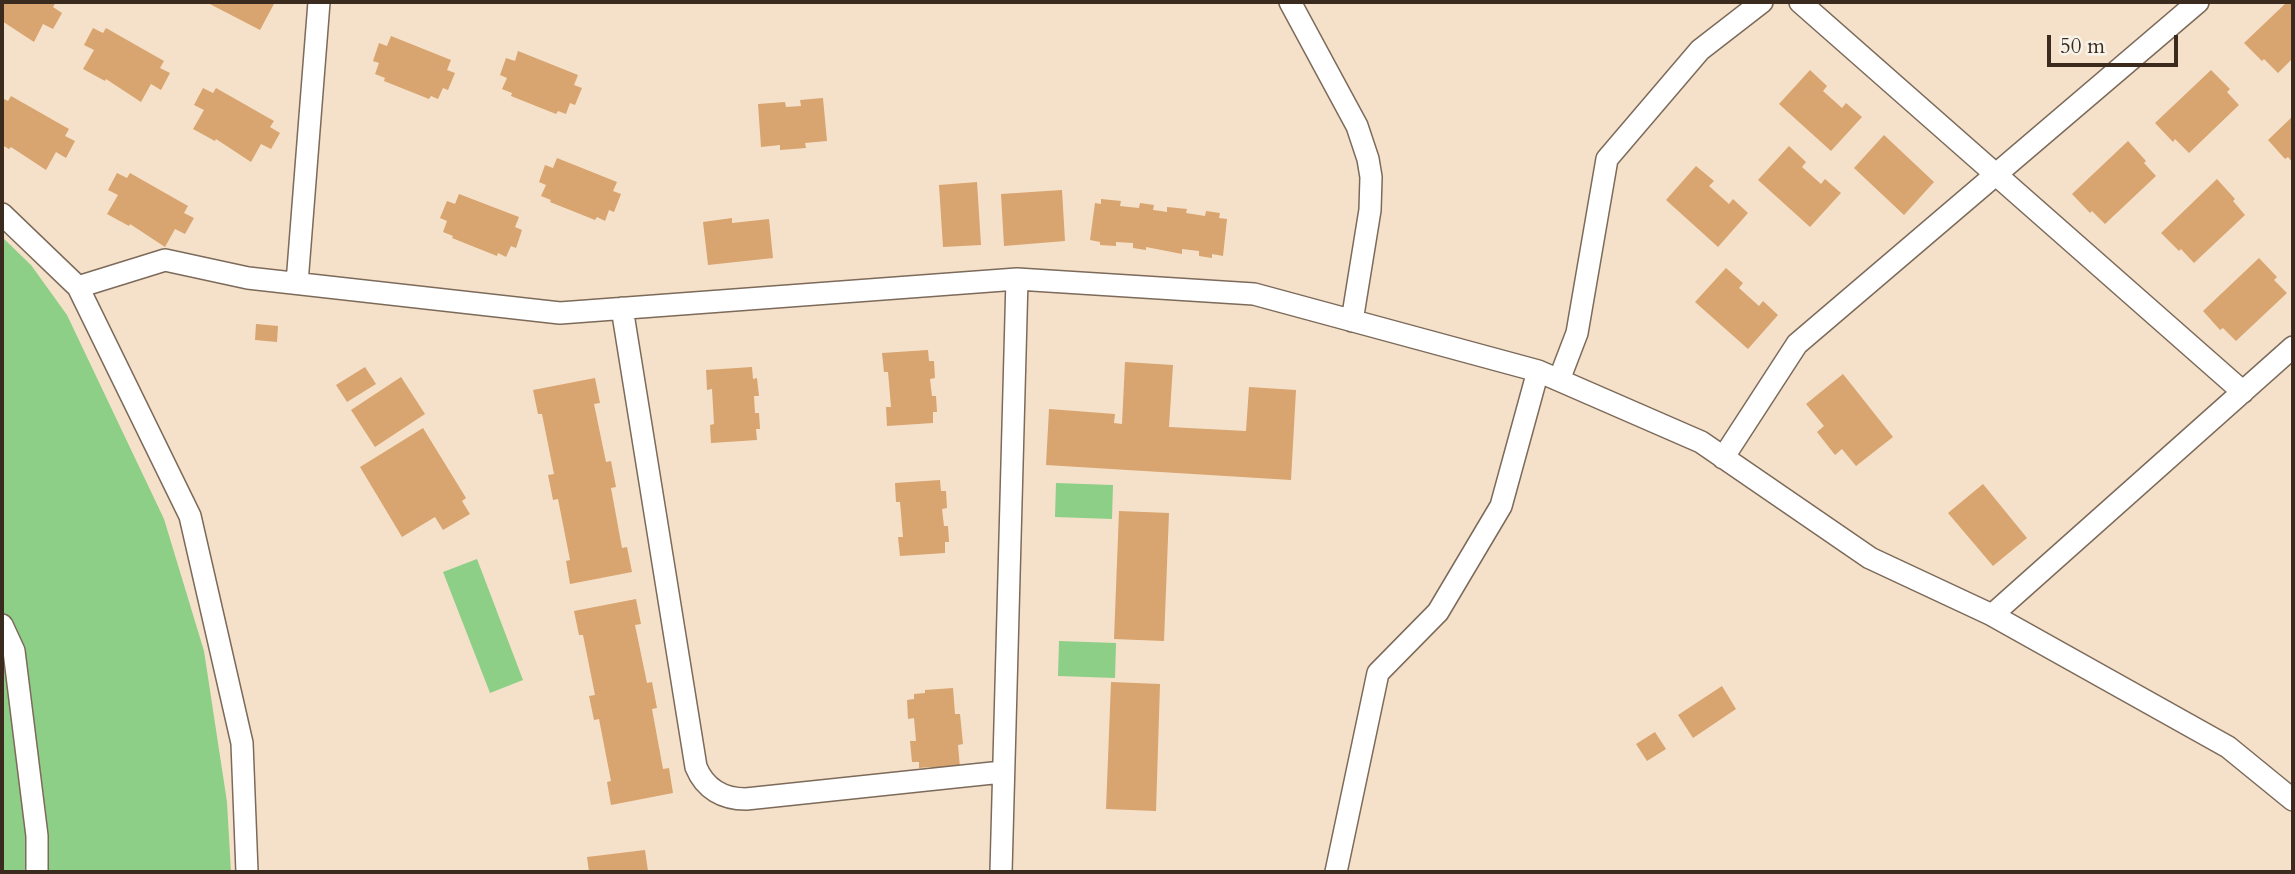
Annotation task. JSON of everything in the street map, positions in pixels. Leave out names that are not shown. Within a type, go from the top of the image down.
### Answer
[{"type":"street","points":[[297,283],[319,2]]},
{"type":"street","points":[[1290,2],[1357,125],[1368,159],[1371,201],[1352,321]]},
{"type":"street","points":[[1559,380],[1577,333],[1607,159],[1700,50],[1762,2]]},
{"type":"street","points":[[1800,2],[2243,392]]},
{"type":"street","points":[[1723,458],[1797,344],[2198,2]]},
{"type":"street","points":[[2,214],[78,287],[190,516],[242,743],[247,872]]},
{"type":"street","points":[[78,287],[165,260],[248,278],[560,313],[1017,279],[1254,294],[1538,371],[1701,442],[1870,558],[1992,615],[2228,747],[2293,800]]},
{"type":"street","points":[[1001,872],[1017,279]]},
{"type":"street","points":[[622,308],[696,767],[704,781],[717,793],[746,799],[1002,772]]},
{"type":"street","points":[[1992,615],[2293,347]]},
{"type":"street","points":[[1336,872],[1378,673],[1438,612],[1501,506],[1538,371]]},
{"type":"street","points":[[2,625],[14,651],[37,836],[37,872]]},
{"type":"green space","points":[[2,237],[31,265],[67,315],[164,519],[204,651],[227,802],[231,872],[2,872]]},
{"type":"green space","points":[[1056,483],[1113,485],[1112,519],[1055,517]]},
{"type":"green space","points":[[477,559],[523,680],[490,693],[443,572]]},
{"type":"green space","points":[[1059,641],[1116,643],[1115,678],[1058,676]]},
{"type":"building","points":[[2,2],[56,2],[53,7],[62,13],[53,29],[43,24],[34,42],[2,21]]},
{"type":"building","points":[[206,2],[275,2],[260,30]]},
{"type":"building","points":[[2287,2],[2293,2],[2293,58],[2278,73],[2244,43]]},
{"type":"building","points":[[93,28],[103,33],[106,28],[164,61],[160,68],[170,73],[161,90],[151,84],[141,102],[106,79],[105,81],[83,69],[94,50],[84,45]]},
{"type":"building","points":[[391,36],[451,60],[447,70],[455,73],[448,90],[443,88],[438,99],[431,96],[429,99],[384,81],[385,78],[375,74],[379,63],[373,61],[379,43],[387,46]]},
{"type":"building","points":[[518,51],[578,75],[574,85],[582,88],[575,105],[570,103],[566,114],[558,111],[556,114],[511,96],[512,93],[502,89],[507,78],[500,75],[506,58],[515,61]]},
{"type":"building","points":[[1810,70],[1827,86],[1823,91],[1842,108],[1846,103],[1862,117],[1831,151],[1779,104]]},
{"type":"building","points":[[2211,70],[2230,89],[2227,92],[2239,105],[2189,153],[2175,139],[2173,142],[2155,123]]},
{"type":"building","points":[[203,88],[213,93],[216,88],[274,121],[270,127],[280,133],[271,149],[261,144],[251,162],[216,139],[215,141],[193,129],[204,110],[194,105]]},
{"type":"building","points":[[11,96],[69,129],[65,136],[75,141],[66,158],[56,152],[46,170],[11,147],[9,149],[2,145],[2,98],[8,101]]},
{"type":"building","points":[[823,98],[827,141],[805,143],[806,148],[780,150],[780,145],[761,147],[758,104],[785,102],[786,107],[801,106],[800,100]]},
{"type":"building","points":[[2293,116],[2293,163],[2288,157],[2285,159],[2268,140]]},
{"type":"building","points":[[1884,135],[1934,182],[1904,215],[1854,168]]},
{"type":"building","points":[[2128,141],[2156,176],[2105,224],[2072,194]]},
{"type":"building","points":[[1789,146],[1806,162],[1802,167],[1821,184],[1825,179],[1841,193],[1810,227],[1758,180]]},
{"type":"building","points":[[557,158],[617,182],[613,191],[621,194],[614,212],[609,210],[605,221],[597,217],[595,220],[541,196],[546,185],[539,182],[545,165],[553,168]]},
{"type":"building","points":[[1696,166],[1714,181],[1709,186],[1729,204],[1733,199],[1748,213],[1718,247],[1666,200]]},
{"type":"building","points":[[117,173],[127,178],[130,173],[188,206],[184,213],[194,218],[185,234],[175,229],[165,247],[130,224],[129,226],[107,214],[118,195],[108,190]]},
{"type":"building","points":[[2217,179],[2245,215],[2194,263],[2161,233]]},
{"type":"building","points":[[977,182],[981,245],[943,247],[939,185]]},
{"type":"building","points":[[1062,190],[1065,241],[1004,246],[1001,194]]},
{"type":"building","points":[[459,194],[519,217],[515,227],[522,230],[516,248],[511,246],[506,257],[498,253],[497,256],[443,232],[447,221],[440,218],[447,201],[455,204]]},
{"type":"building","points":[[1101,199],[1121,201],[1120,206],[1139,208],[1140,203],[1154,205],[1153,210],[1167,212],[1167,207],[1187,209],[1186,213],[1205,216],[1206,211],[1220,213],[1219,218],[1227,219],[1223,256],[1199,256],[1199,251],[1182,249],[1182,254],[1146,247],[1146,250],[1133,248],[1133,243],[1100,245],[1100,242],[1090,240],[1095,203],[1101,204]]},
{"type":"building","points":[[732,218],[732,223],[769,219],[773,258],[708,265],[703,222]]},
{"type":"building","points":[[2259,258],[2277,277],[2274,280],[2287,293],[2236,341],[2223,328],[2220,330],[2203,311]]},
{"type":"building","points":[[1726,268],[1743,283],[1739,288],[1759,306],[1763,301],[1778,315],[1748,349],[1695,302]]},
{"type":"building","points":[[256,324],[278,326],[277,342],[255,340]]},
{"type":"building","points":[[928,350],[929,361],[934,361],[935,378],[930,379],[932,396],[936,396],[937,412],[933,412],[933,423],[887,426],[886,407],[891,407],[888,372],[884,372],[882,353]]},
{"type":"building","points":[[1125,362],[1173,365],[1169,427],[1246,431],[1249,387],[1296,390],[1291,480],[1046,465],[1049,409],[1115,414],[1114,423],[1122,424]]},
{"type":"building","points":[[365,367],[376,384],[347,402],[336,385]]},
{"type":"building","points":[[752,367],[753,379],[757,378],[759,396],[754,396],[755,413],[759,413],[760,429],[756,429],[757,440],[711,443],[710,425],[714,424],[712,389],[707,390],[706,370]]},
{"type":"building","points":[[1843,374],[1893,437],[1856,466],[1842,449],[1835,455],[1817,432],[1824,426],[1806,404]]},
{"type":"building","points":[[401,377],[425,414],[375,447],[351,410]]},
{"type":"building","points":[[595,378],[600,403],[594,404],[606,462],[611,461],[616,487],[611,488],[622,548],[627,547],[632,572],[570,584],[566,561],[570,560],[558,499],[553,500],[548,475],[554,474],[542,414],[538,414],[533,390]]},
{"type":"building","points":[[423,428],[466,498],[462,501],[470,514],[443,530],[435,517],[402,537],[360,467]]},
{"type":"building","points":[[940,480],[941,491],[946,491],[947,508],[942,509],[944,526],[948,526],[949,542],[945,542],[945,553],[900,556],[898,537],[903,537],[900,502],[896,502],[895,483]]},
{"type":"building","points":[[1983,484],[2027,538],[1993,566],[1948,513]]},
{"type":"building","points":[[1119,511],[1169,513],[1164,641],[1114,639]]},
{"type":"building","points":[[636,599],[641,624],[635,625],[647,683],[652,682],[657,708],[652,709],[663,769],[669,768],[673,793],[611,805],[607,782],[611,781],[599,719],[594,720],[589,696],[595,695],[583,635],[579,635],[574,611]]},
{"type":"building","points":[[1111,682],[1160,684],[1156,811],[1106,809]]},
{"type":"building","points":[[1722,686],[1736,709],[1693,738],[1678,715]]},
{"type":"building","points":[[953,688],[955,714],[960,714],[963,744],[958,745],[960,768],[919,768],[919,762],[912,762],[910,741],[916,741],[914,718],[908,719],[907,700],[914,699],[914,694],[925,693],[925,690]]},
{"type":"building","points":[[1655,732],[1666,749],[1647,761],[1636,744]]},
{"type":"building","points":[[645,850],[648,871],[589,872],[587,857]]}]
